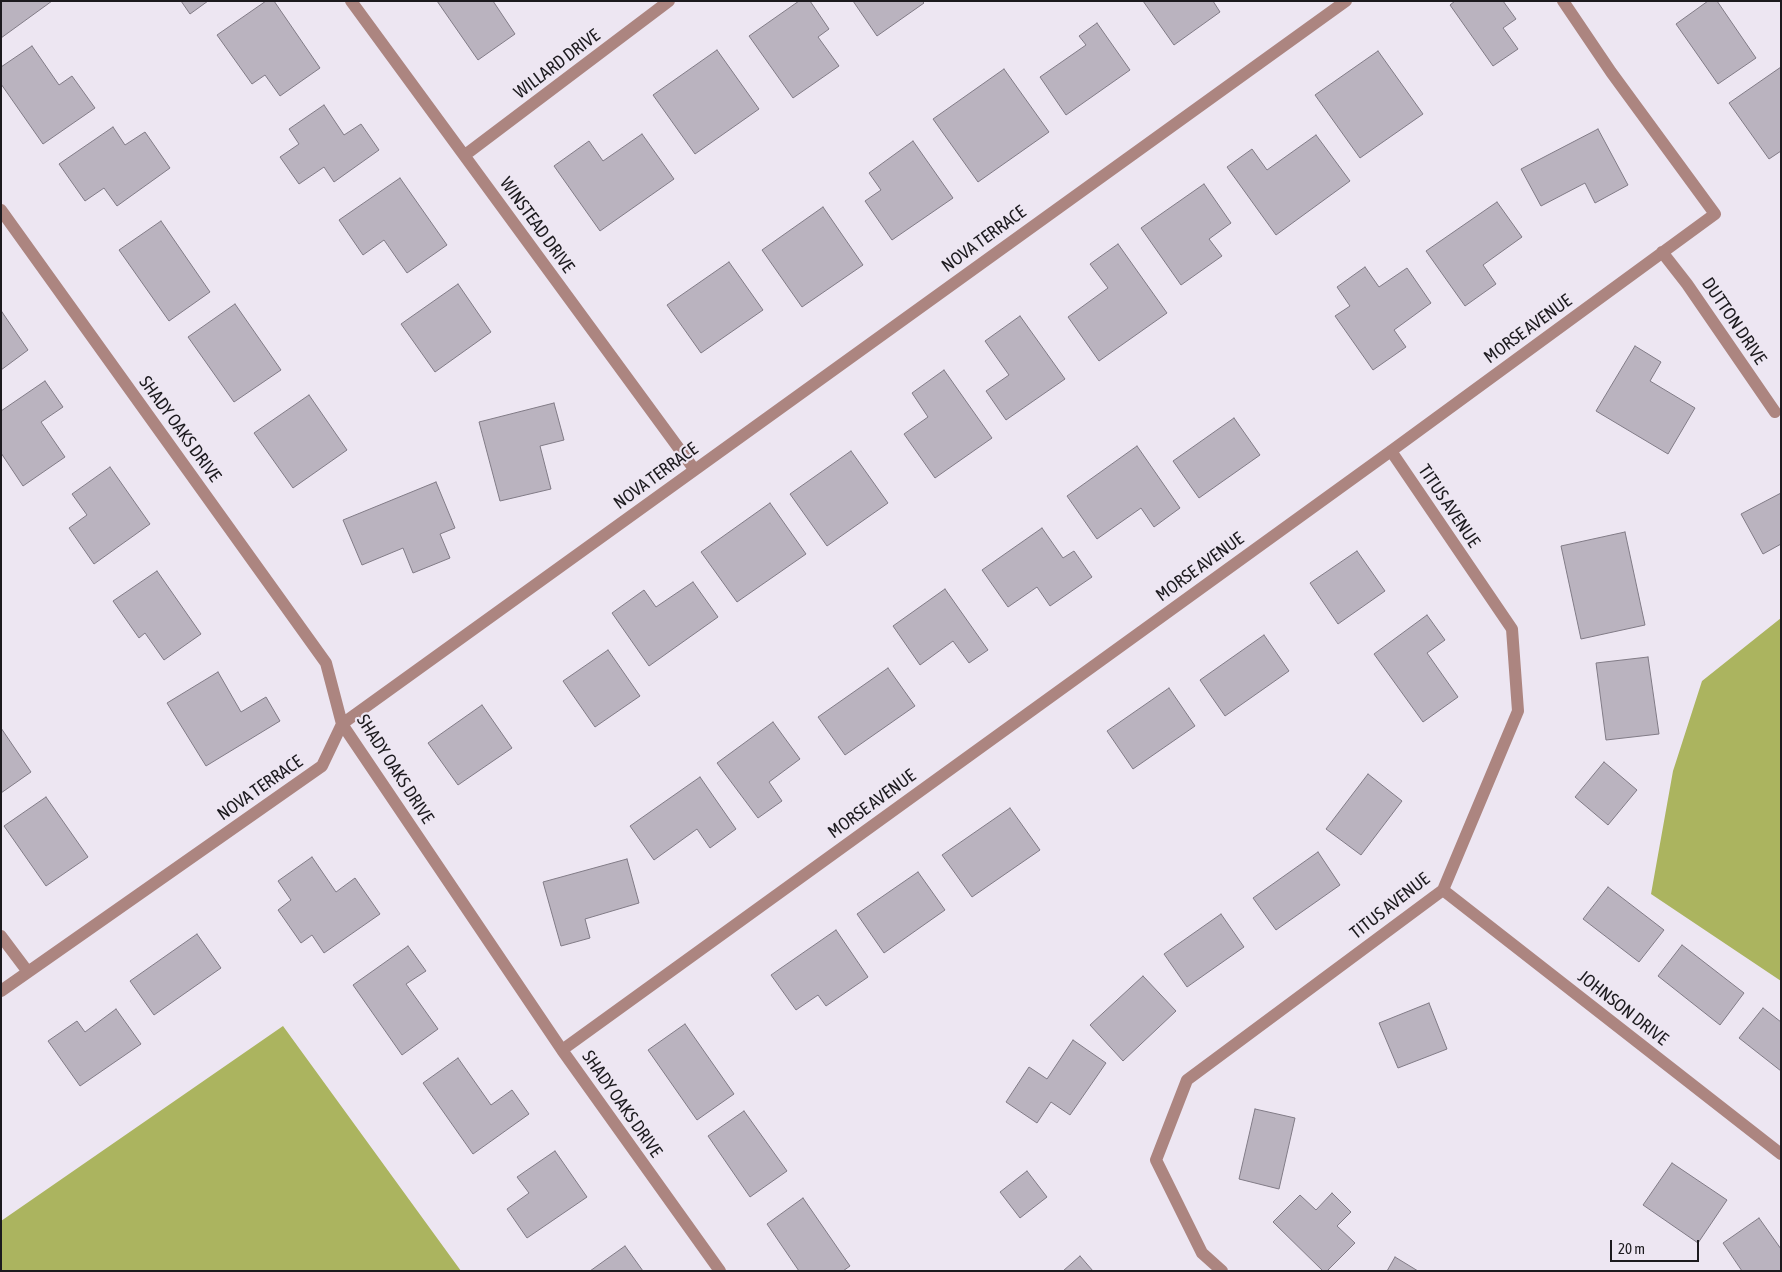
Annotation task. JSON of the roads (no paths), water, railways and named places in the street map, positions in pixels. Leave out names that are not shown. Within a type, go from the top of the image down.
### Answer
[{"type":"street","name":"WINSTEAD DRIVE","points":[[351,1],[694,469]]},
{"type":"street","name":"WILLARD DRIVE","points":[[465,156],[669,1]]},
{"type":"street","name":"NOVA TERRACE","points":[[1,991],[322,766],[342,724],[1346,1]]},
{"type":"street","name":"MORSE AVENUE","points":[[562,1050],[1391,451],[1715,214],[1611,72],[1563,1]]},
{"type":"street","name":"SHADY OAKS DRIVE","points":[[1,210],[326,663],[342,724],[562,1050],[720,1271]]},
{"type":"street","name":"DUTTON DRIVE","points":[[1662,252],[1687,284],[1775,412]]},
{"type":"street","name":"TITUS AVENUE","points":[[1222,1271],[1202,1253],[1156,1160],[1187,1080],[1443,890],[1518,712],[1512,629],[1391,451]]},
{"type":"street","name":"JOHNSON DRIVE","points":[[1443,890],[1781,1154]]},
{"type":"street","points":[[1,936],[28,972]]}]
